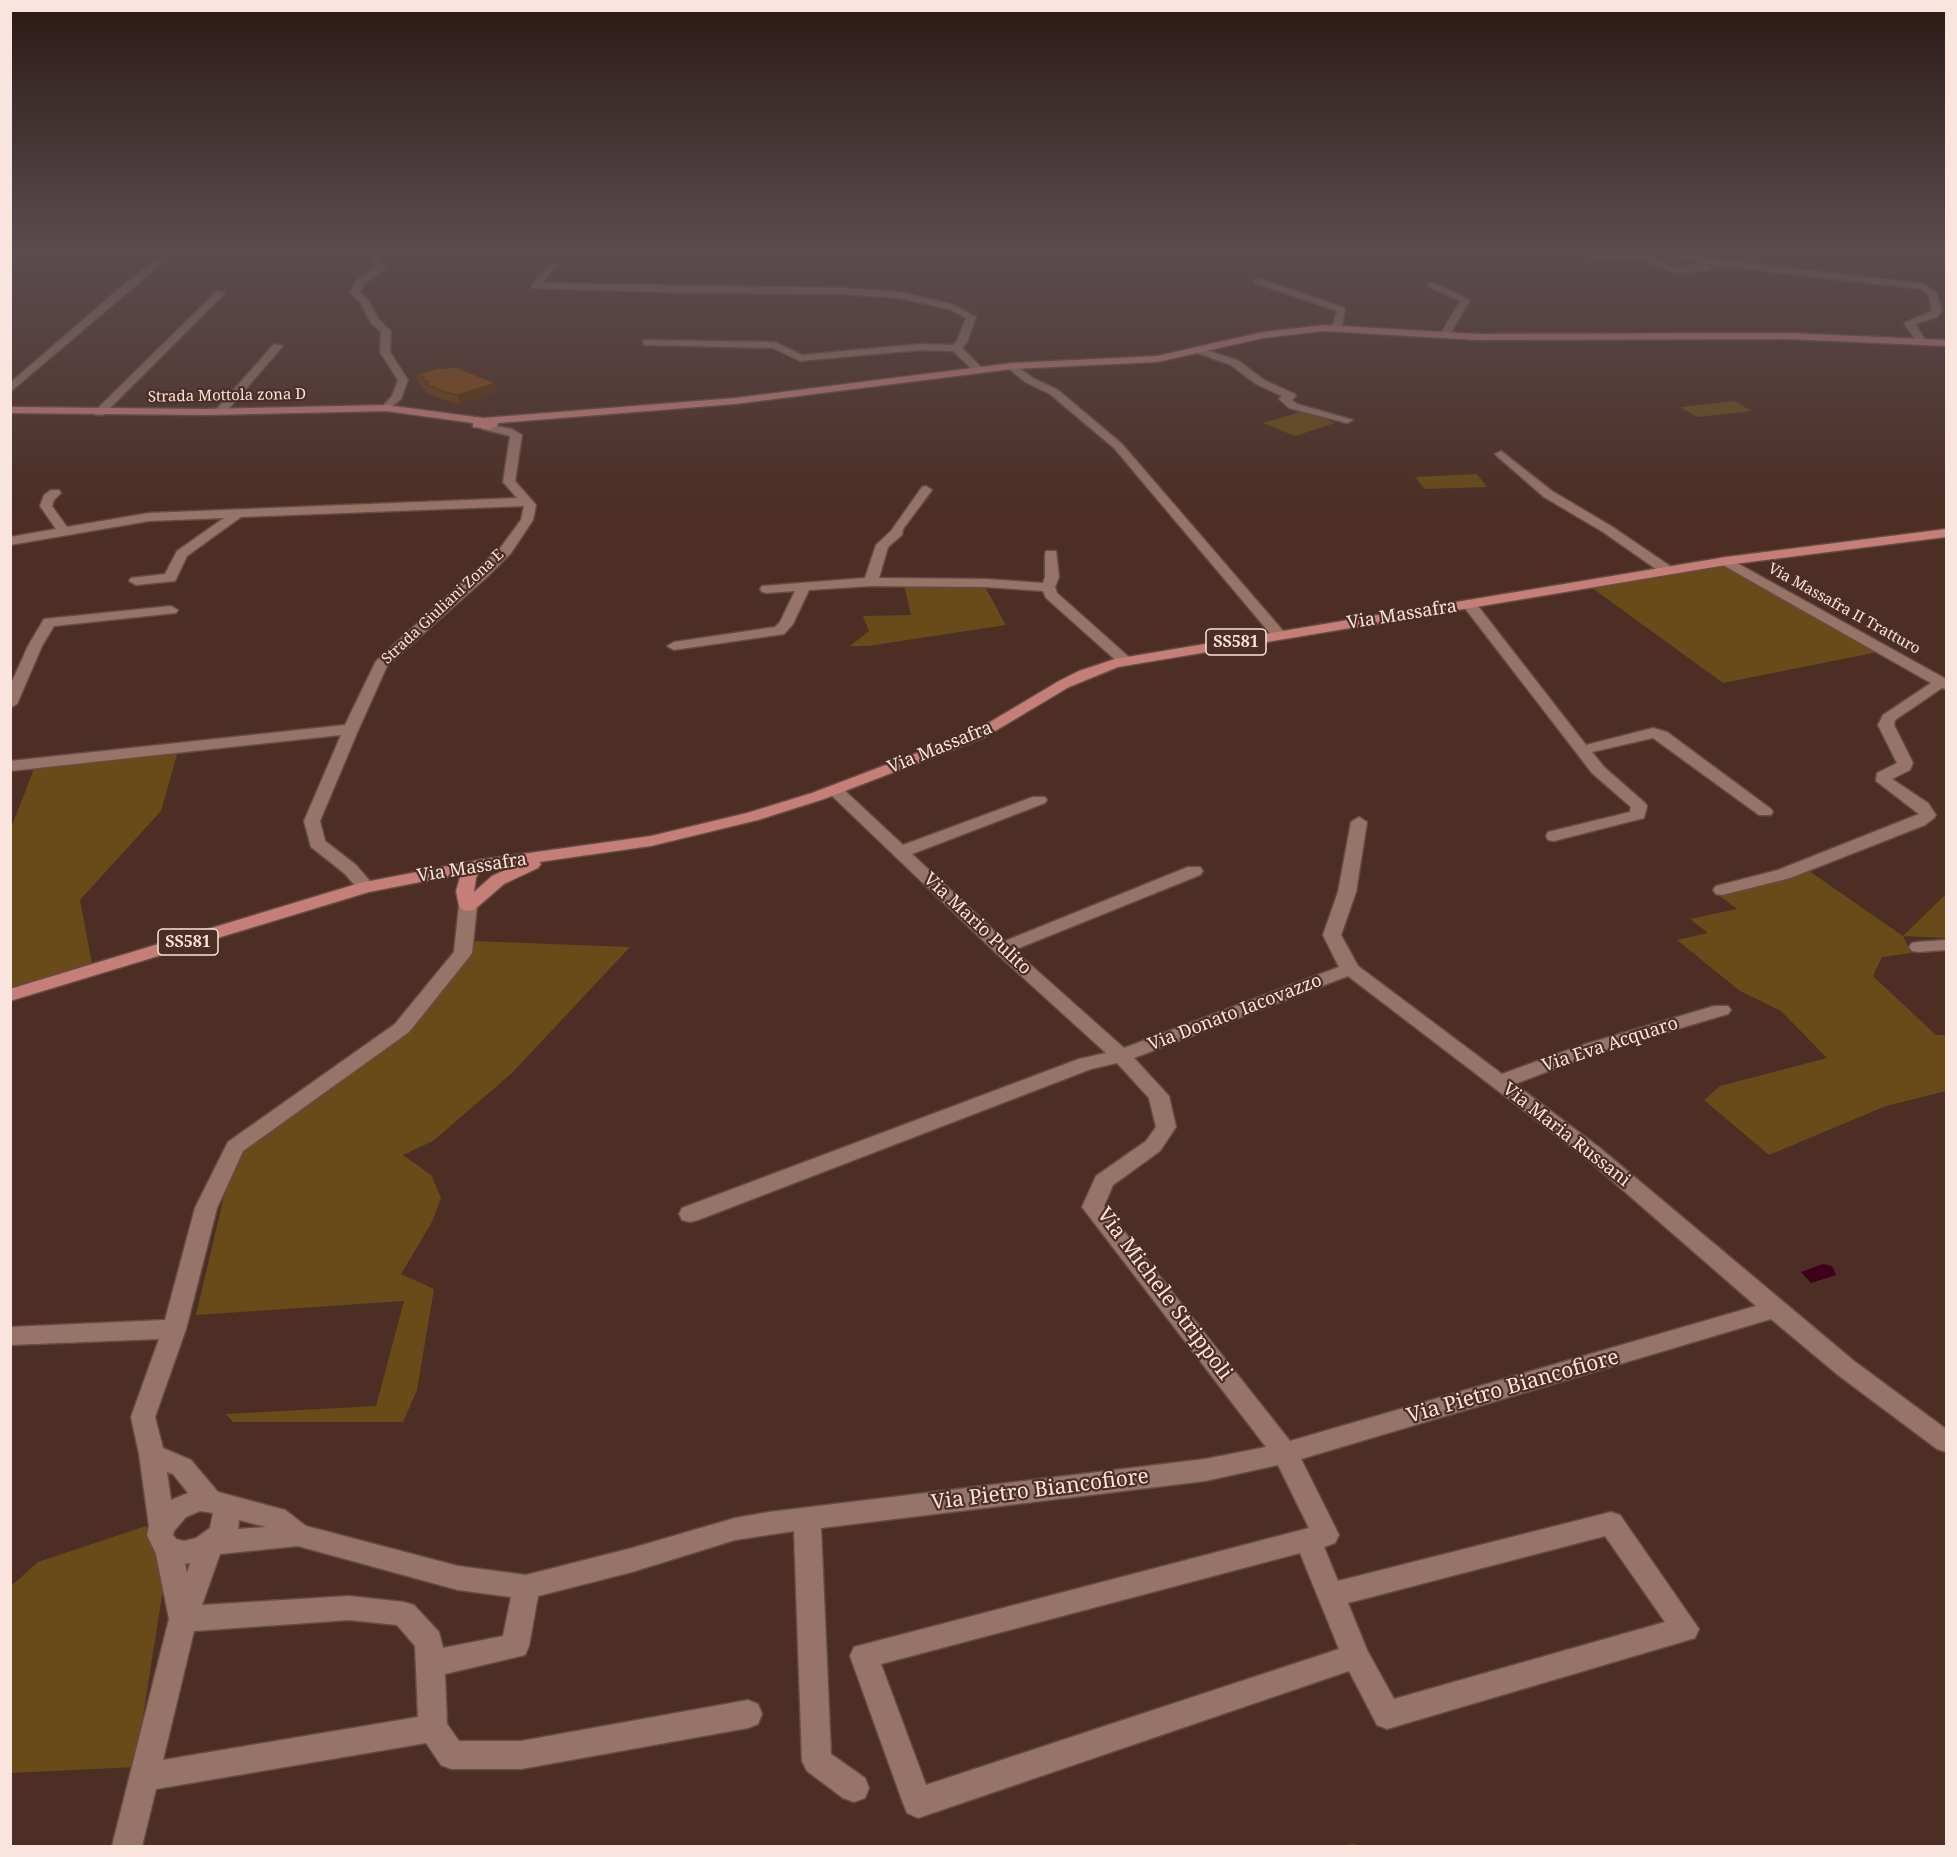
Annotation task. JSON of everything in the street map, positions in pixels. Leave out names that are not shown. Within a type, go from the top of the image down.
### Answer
[{"type":"main road","name":"Strada Mottola zona D","points":[[10,410],[220,412],[386,408],[488,425],[518,419],[735,401],[1012,366],[1157,358],[1246,340]]},
{"type":"main road","name":"Strada Mottola zona D","points":[[1870,340],[1947,343]]},
{"type":"main road","name":"Via Massafra","points":[[10,995],[366,887],[479,865],[651,841],[752,818],[835,790],[980,734],[1084,674],[1125,661],[1726,561],[1947,532]]},
{"type":"main road","points":[[467,902],[507,875],[556,855]]},
{"type":"main road","points":[[467,902],[465,891],[467,878],[469,872],[479,865],[491,871],[491,878],[486,888]]},
{"type":"main road","points":[[417,876],[453,887],[467,902]]},
{"type":"street","points":[[10,389],[66,340]]},
{"type":"street","points":[[99,412],[173,340]]},
{"type":"street","points":[[386,340],[385,352],[403,380],[397,397],[386,408]]},
{"type":"street","points":[[956,348],[963,340]]},
{"type":"street","points":[[647,342],[775,345],[800,358],[920,347],[956,348],[979,370]]},
{"type":"street","points":[[220,412],[278,346]]},
{"type":"street","points":[[1198,350],[1235,363],[1260,382],[1292,396],[1284,399],[1293,406],[1347,420]]},
{"type":"street","points":[[1012,366],[1029,380],[1054,392],[1118,446],[1279,635]]},
{"type":"street","points":[[488,425],[516,435],[509,482],[526,501]]},
{"type":"street","points":[[1501,454],[1543,491],[1607,529],[1668,571]]},
{"type":"street","points":[[870,582],[882,544],[898,532],[897,529],[926,490]]},
{"type":"street","points":[[55,493],[48,498],[46,506],[64,532]]},
{"type":"street","points":[[10,541],[149,517],[526,501]]},
{"type":"street","name":"Strada Giuliani Zona E","points":[[366,887],[350,868],[317,843],[312,821],[381,664],[506,550],[527,520],[530,505],[526,501]]},
{"type":"street","points":[[136,581],[170,578],[182,554],[238,513]]},
{"type":"street","points":[[1051,554],[1052,577],[1048,587],[1051,595],[1125,661]]},
{"type":"street","name":"Via Massafra II Tratturo","points":[[1726,561],[1925,674],[1945,679]]},
{"type":"street","points":[[767,589],[870,582],[986,583],[1048,587]]},
{"type":"street","points":[[674,646],[779,631],[786,624],[804,587]]},
{"type":"street","points":[[1469,604],[1598,770],[1639,806],[1638,815],[1554,836]]},
{"type":"street","points":[[10,704],[35,646],[50,622],[171,610]]},
{"type":"street","points":[[1722,890],[1784,874],[1919,821],[1928,815],[1922,806],[1884,781],[1883,776],[1904,767],[1905,763],[1886,725],[1888,718],[1945,679]]},
{"type":"street","points":[[10,766],[351,729]]},
{"type":"street","points":[[1583,750],[1653,733],[1662,735],[1765,812]]},
{"type":"street","name":"Via Mario Pulito","points":[[835,790],[1002,949],[1121,1056]]},
{"type":"street","points":[[900,852],[1039,800]]},
{"type":"street","points":[[1350,969],[1332,935],[1347,892],[1359,822]]},
{"type":"street","points":[[1002,949],[1194,871]]},
{"type":"street","points":[[183,1619],[165,1538],[152,1454],[143,1417],[174,1329],[206,1208],[235,1148],[402,1028],[463,953],[467,902]]},
{"type":"street","points":[[1918,947],[1947,945]]},
{"type":"street","name":"Via Donato Iacovazzo","points":[[690,1214],[1086,1064],[1121,1056],[1350,969]]},
{"type":"street","name":"Via Maria Russani","points":[[1350,969],[1593,1153],[1846,1368],[1947,1442]]},
{"type":"street","name":"Via Eva Acquaro","points":[[1499,1082],[1586,1050],[1721,1010]]},
{"type":"street","name":"Via Michele Strippoli","points":[[1121,1056],[1159,1096],[1166,1127],[1154,1146],[1104,1181],[1093,1208],[1286,1453]]},
{"type":"street","name":"Via Pietro Biancofiore","points":[[298,1535],[459,1578],[526,1587],[632,1560],[735,1529],[807,1518],[1205,1470],[1286,1453],[1774,1309]]},
{"type":"street","points":[[10,1336],[174,1329]]},
{"type":"street","points":[[1286,1453],[1326,1535],[864,1656],[918,1803],[1356,1656]]},
{"type":"street","points":[[127,1846],[183,1619],[211,1544],[225,1528],[226,1511],[182,1467],[152,1454]]},
{"type":"street","points":[[216,1502],[276,1518],[298,1535],[211,1544],[193,1552],[175,1552],[165,1538],[168,1517],[187,1503],[216,1502]]},
{"type":"street","points":[[807,1518],[817,1761],[854,1788]]},
{"type":"street","points":[[1308,1540],[1330,1595],[1356,1656],[1387,1715],[1685,1629],[1611,1522],[1330,1595]]},
{"type":"street","points":[[430,1664],[515,1646],[526,1587]]},
{"type":"street","points":[[183,1619],[349,1608],[404,1614],[429,1641],[433,1728],[451,1755],[521,1755],[748,1714]]},
{"type":"street","points":[[145,1777],[433,1728]]},
{"type":"shaded area","points":[[1734,401],[1752,411],[1697,417],[1680,407]]},
{"type":"shaded area","points":[[1304,411],[1335,423],[1295,436],[1263,423]]},
{"type":"shaded area","points":[[1477,474],[1487,487],[1425,489],[1415,477]]},
{"type":"shaded area","points":[[1727,563],[1878,652],[1723,683],[1588,585]]},
{"type":"shaded area","points":[[983,583],[1006,625],[868,646],[850,646],[869,631],[863,616],[911,615],[904,585]]},
{"type":"shaded area","points":[[178,751],[161,811],[80,900],[92,964],[11,989],[10,831],[35,766]]},
{"type":"shaded area","points":[[1802,866],[1903,936],[1911,953],[1882,957],[1873,976],[1936,1035],[1946,1035],[1946,1091],[1886,1106],[1769,1155],[1704,1100],[1720,1086],[1827,1058],[1781,1011],[1740,991],[1677,940],[1708,933],[1690,919],[1737,909],[1713,891]]},
{"type":"shaded area","points":[[1946,894],[1946,938],[1903,936]]},
{"type":"shaded area","points":[[472,941],[630,947],[512,1073],[433,1141],[403,1155],[431,1175],[441,1198],[432,1222],[401,1274],[434,1289],[417,1390],[403,1422],[233,1422],[226,1414],[376,1406],[404,1301],[196,1315],[232,1162],[267,1122],[419,1012]]},
{"type":"shaded area","points":[[1823,1264],[1832,1266],[1836,1275],[1811,1283],[1801,1272]]},
{"type":"shaded area","points":[[146,1526],[164,1583],[135,1767],[11,1773],[10,1587],[38,1562]]},
{"type":"building","points":[[455,367],[496,383],[458,395],[425,384],[429,382],[420,379],[425,378],[417,374]]},
{"type":"building","points":[[1355,1843],[1356,1846],[1339,1846]]}]
